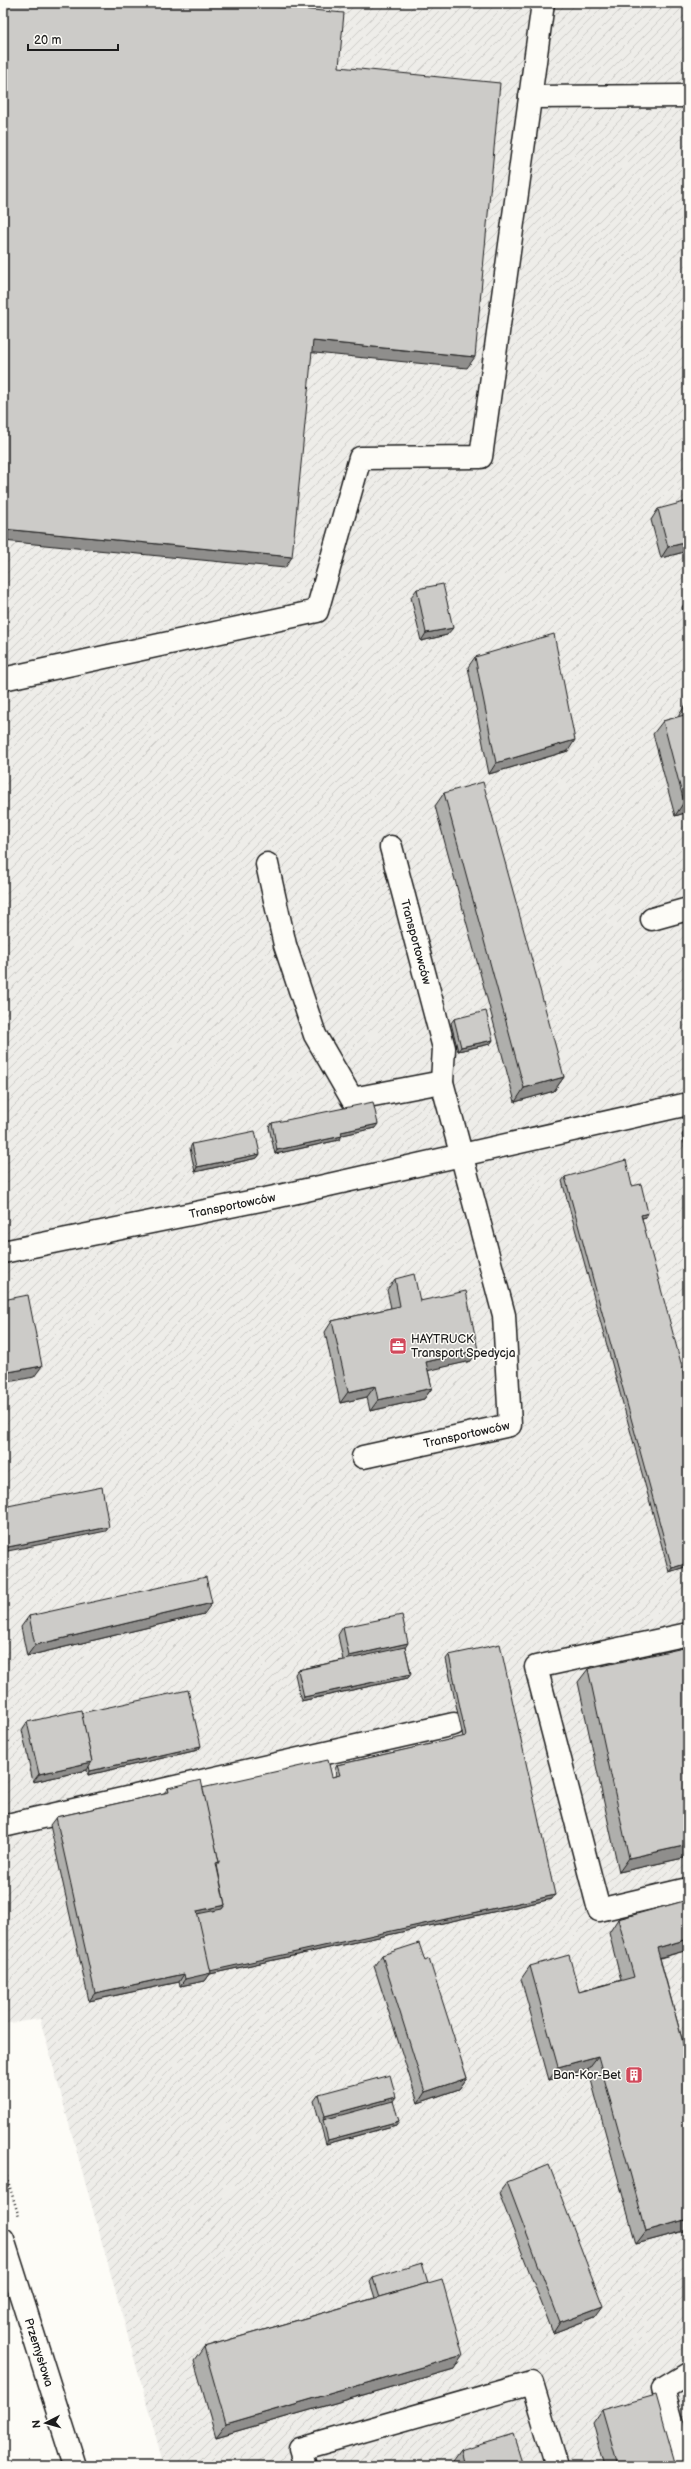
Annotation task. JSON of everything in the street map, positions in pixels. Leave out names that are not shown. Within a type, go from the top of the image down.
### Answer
[{"type":"street","points":[[3,679],[317,612],[360,458],[481,457],[543,3]]},
{"type":"street","points":[[530,97],[688,96]]},
{"type":"street","name":"Transportowców","points":[[364,1457],[510,1425],[504,1315],[442,1082],[444,1048],[391,847]]},
{"type":"street","points":[[267,864],[285,945],[315,1035],[352,1099],[442,1082]]},
{"type":"street","points":[[652,919],[688,909]]},
{"type":"street","name":"Transportowców","points":[[3,1252],[275,1197],[688,1104]]},
{"type":"street","points":[[688,1634],[536,1667],[599,1910],[688,1889]]},
{"type":"street","points":[[3,1826],[454,1724]]},
{"type":"street","name":"Przemysłowa","points":[[3,2239],[75,2466]]},
{"type":"street","points":[[685,2466],[663,2388],[688,2374]]},
{"type":"street","points":[[305,2466],[300,2449],[532,2383],[557,2466]]},
{"type":"shaded area","points":[[3,3],[688,3],[688,2466],[164,2466],[40,2019],[3,2024]]},
{"type":"building","points":[[3,3],[237,3],[344,13],[339,67],[500,83],[475,357],[313,341],[292,557],[3,529]]},
{"type":"building","points":[[688,501],[688,542],[668,547],[658,509]]},
{"type":"building","points":[[443,584],[453,628],[426,633],[417,589]]},
{"type":"building","points":[[554,634],[575,740],[496,763],[475,657]]},
{"type":"building","points":[[688,714],[688,801],[684,802],[663,721]]},
{"type":"building","points":[[483,782],[564,1077],[524,1088],[444,793]]},
{"type":"building","points":[[486,1011],[493,1040],[461,1047],[454,1019]]},
{"type":"building","points":[[373,1102],[378,1124],[341,1132],[342,1136],[277,1150],[272,1123]]},
{"type":"building","points":[[255,1131],[260,1154],[197,1167],[192,1144]]},
{"type":"building","points":[[626,1160],[632,1186],[641,1184],[648,1213],[641,1215],[688,1389],[688,1563],[672,1568],[565,1177]]},
{"type":"building","name":"HAYTRUCK Transport Spedycja","points":[[414,1274],[420,1301],[466,1291],[478,1350],[426,1362],[432,1388],[378,1400],[375,1386],[348,1392],[332,1321],[400,1306],[395,1279]]},
{"type":"building","points":[[28,1295],[42,1366],[3,1373],[3,1300]]},
{"type":"building","points":[[102,1487],[109,1527],[3,1548],[3,1507]]},
{"type":"building","points":[[206,1577],[212,1603],[35,1645],[29,1616]]},
{"type":"building","points":[[402,1615],[408,1643],[349,1656],[343,1627]]},
{"type":"building","points":[[500,1644],[555,1895],[210,1971],[197,1914],[222,1909],[225,1905],[217,1865],[219,1862],[202,1788],[328,1760],[332,1777],[340,1775],[337,1765],[466,1736],[449,1655]]},
{"type":"building","points":[[405,1647],[411,1674],[304,1697],[298,1670]]},
{"type":"building","points":[[688,1647],[688,1845],[629,1858],[588,1669]]},
{"type":"building","points":[[188,1690],[201,1746],[90,1771],[89,1766],[92,1762],[81,1713]]},
{"type":"building","points":[[81,1710],[92,1762],[39,1774],[27,1722]]},
{"type":"building","points":[[201,1780],[219,1862],[216,1863],[225,1905],[197,1911],[211,1973],[185,1979],[184,1974],[95,1993],[56,1817],[169,1792],[168,1788]]},
{"type":"building","name":"Ban-Kor-Bet","points":[[688,1900],[688,1939],[657,1948],[688,2061],[688,2219],[646,2231],[598,2056],[558,2067],[530,1966],[569,1955],[579,1992],[634,1977],[618,1919]]},
{"type":"building","points":[[419,1943],[425,1961],[429,1959],[467,2078],[425,2092],[382,1955]]},
{"type":"building","points":[[390,2075],[396,2097],[325,2116],[319,2094]]},
{"type":"building","points":[[393,2101],[399,2121],[328,2140],[323,2120]]},
{"type":"building","points":[[549,2165],[603,2306],[560,2322],[507,2182]]},
{"type":"building","points":[[422,2263],[428,2283],[379,2297],[373,2278]]},
{"type":"building","points":[[442,2279],[463,2355],[226,2424],[204,2347]]},
{"type":"building","points":[[656,2395],[676,2466],[618,2466],[602,2410]]},
{"type":"building","points":[[513,2434],[523,2466],[464,2466],[460,2450]]},
{"type":"building","points":[[408,2463],[409,2466],[396,2466]]},
{"type":"place","name":"HAYTRUCK Transport Spedycja","points":[[398,1346]]},
{"type":"place","name":"Ban-Kor-Bet","points":[[634,2075]]}]
